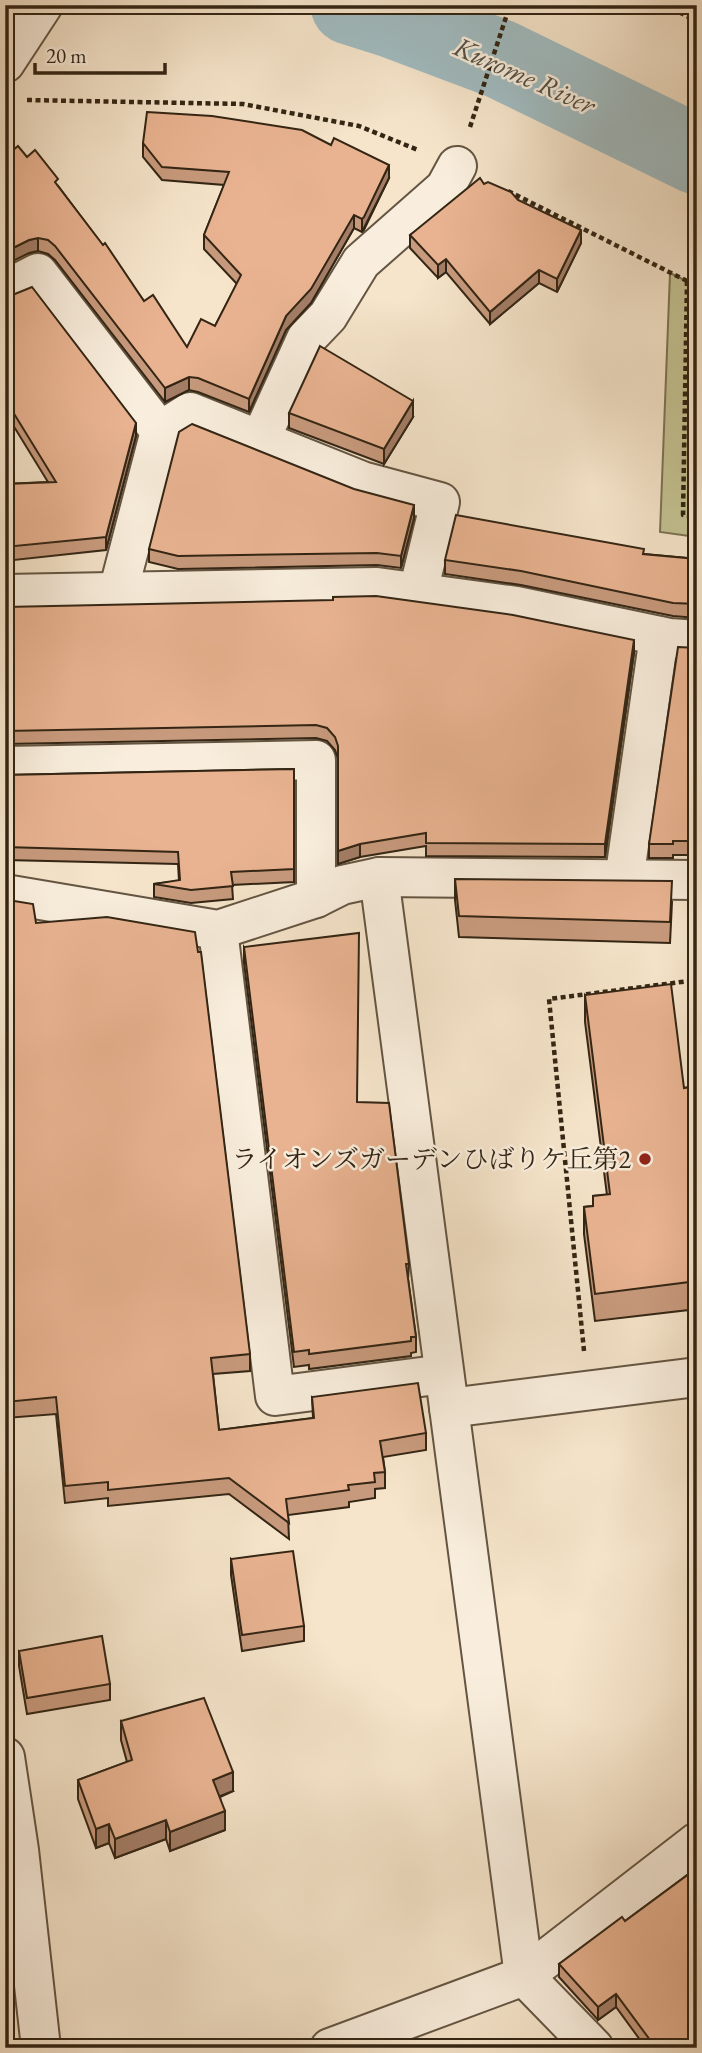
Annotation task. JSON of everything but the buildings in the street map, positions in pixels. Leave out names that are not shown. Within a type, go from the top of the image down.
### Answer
[{"type":"street","points":[[5,62],[43,5]]},
{"type":"street","points":[[260,440],[306,339],[328,316],[361,262],[445,188],[457,166]]},
{"type":"street","points":[[5,290],[38,273],[160,431]]},
{"type":"street","points":[[118,592],[160,431],[190,412],[362,481],[440,502],[418,592]]},
{"type":"street","points":[[5,594],[377,587],[517,606],[659,636],[697,640]]},
{"type":"street","points":[[624,880],[659,636]]},
{"type":"street","points":[[5,766],[316,760],[316,898]]},
{"type":"street","points":[[379,877],[524,1976],[594,2048]]},
{"type":"street","points":[[5,894],[218,930],[316,898],[342,885],[379,877],[697,880]]},
{"type":"street","points":[[218,930],[275,1396],[447,1391],[588,1391],[697,1377]]},
{"type":"street","points":[[5,1757],[19,1850],[41,2048]]},
{"type":"street","points":[[330,2048],[524,1976],[697,1842]]},
{"type":"path","points":[[457,166],[510,5]]},
{"type":"path","points":[[664,5],[697,21]]},
{"type":"path","points":[[18,100],[243,104],[359,126],[457,166],[697,286]]},
{"type":"path","points":[[687,281],[683,514],[697,517]]},
{"type":"path","points":[[687,302],[697,307]]},
{"type":"path","points":[[588,1391],[549,999],[697,980]]},
{"type":"shaded area","points":[[670,273],[697,286],[697,537],[660,532]]},
{"type":"waterway","name":"Kurome River","points":[[350,5],[500,59],[697,155]]},
{"type":"place","name":"ライオンズガーデンひばりケ丘第2","points":[[645,1159]]}]
